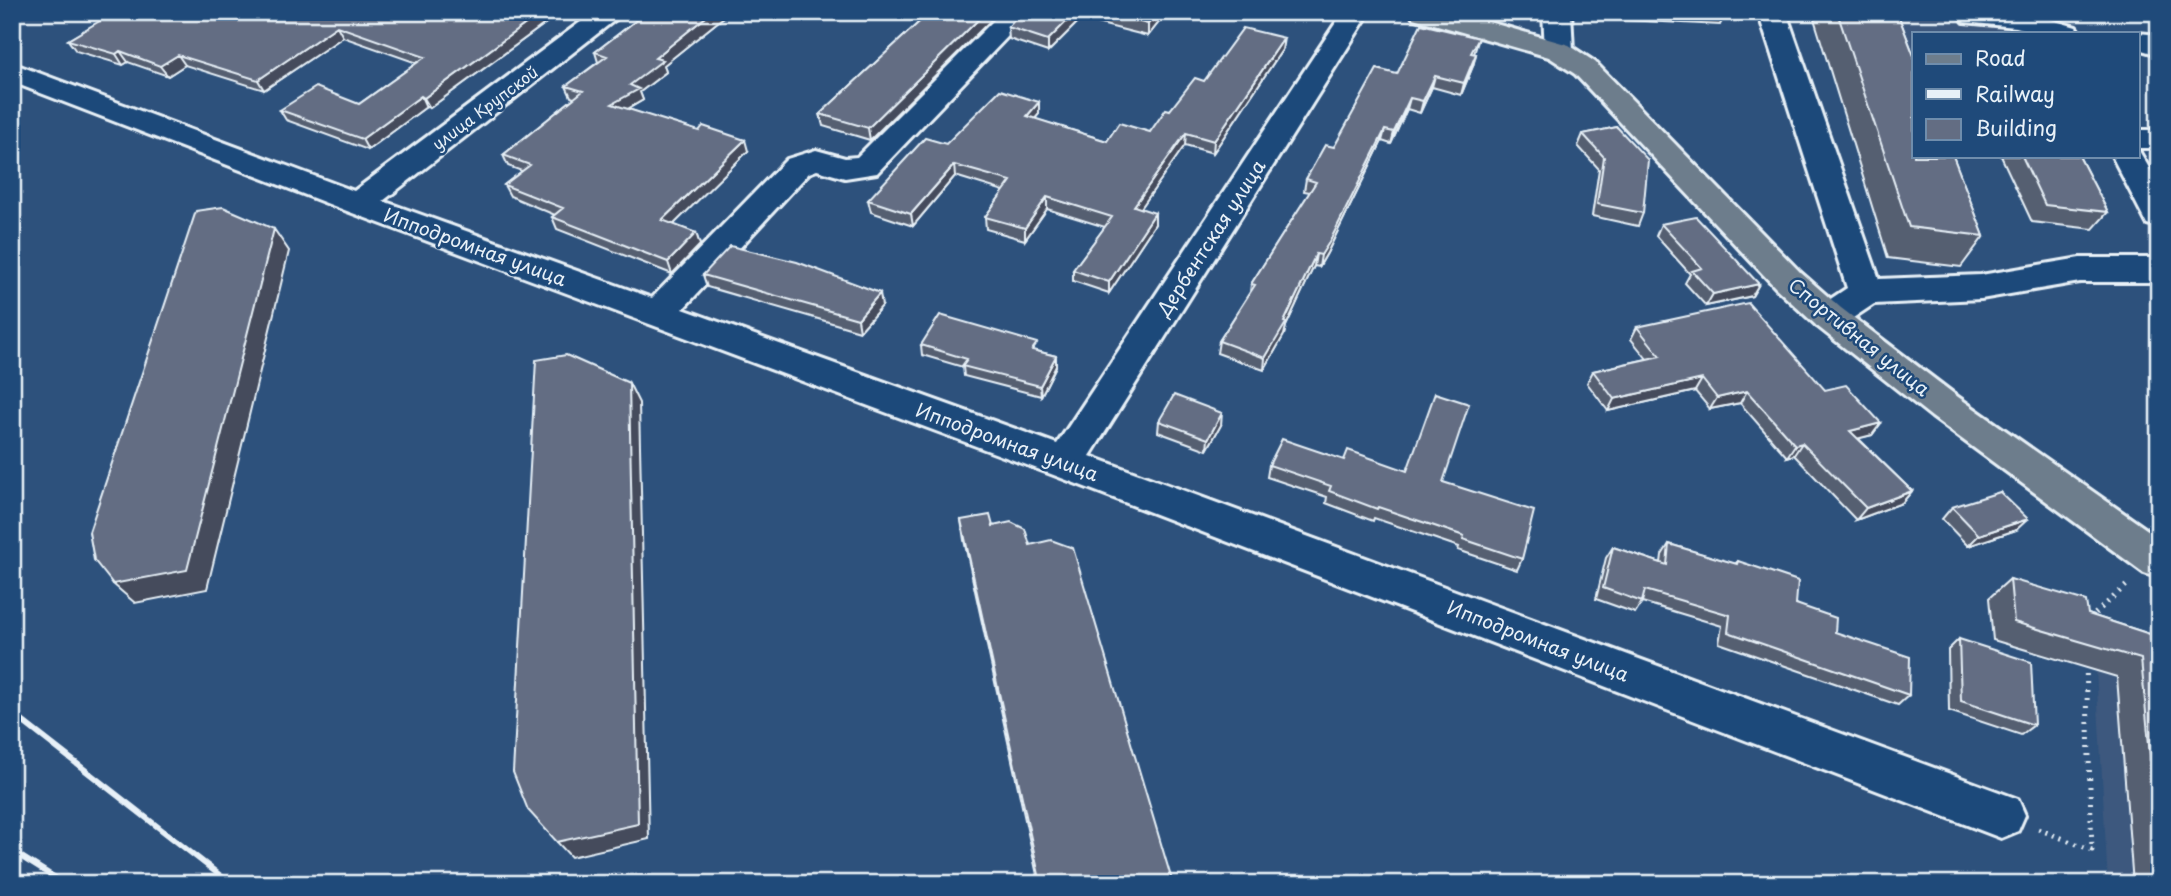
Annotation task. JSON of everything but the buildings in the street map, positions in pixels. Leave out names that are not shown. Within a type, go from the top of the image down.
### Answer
[{"type":"main road","name":"Спортивная улица","points":[[1423,12],[1559,51],[1585,68],[1788,280],[1829,317],[1945,407],[2157,560]]},
{"type":"street","points":[[568,12],[605,17]]},
{"type":"street","points":[[658,314],[798,166],[816,160],[845,168],[866,166],[1018,12]]},
{"type":"street","name":"Дербентская улица","points":[[1065,463],[1357,12]]},
{"type":"street","points":[[1557,12],[1559,51]]},
{"type":"street","points":[[1772,12],[1866,292]]},
{"type":"street","points":[[1972,12],[1974,16],[2018,19],[2063,32]]},
{"type":"street","name":"улица Крупской","points":[[358,204],[605,17]]},
{"type":"street","points":[[2140,41],[2156,43],[2159,47]]},
{"type":"street","name":"Ипподромная улица","points":[[12,72],[358,204],[1065,463],[2001,815]]},
{"type":"street","points":[[2140,139],[2159,139]]},
{"type":"street","points":[[2129,158],[2159,216]]},
{"type":"street","points":[[1829,317],[1866,292],[1981,287],[2080,270],[2159,270]]},
{"type":"path","points":[[2085,623],[2157,560]]},
{"type":"path","points":[[2001,815],[2092,850],[2085,649]]},
{"type":"shaded area","points":[[1895,12],[1953,12],[1955,16],[2104,32],[1912,32],[1912,49]]},
{"type":"shaded area","points":[[2094,633],[2159,654],[2159,884],[2108,884]]},
{"type":"railway","points":[[12,713],[231,884]]},
{"type":"railway","points":[[12,851],[65,884]]}]
